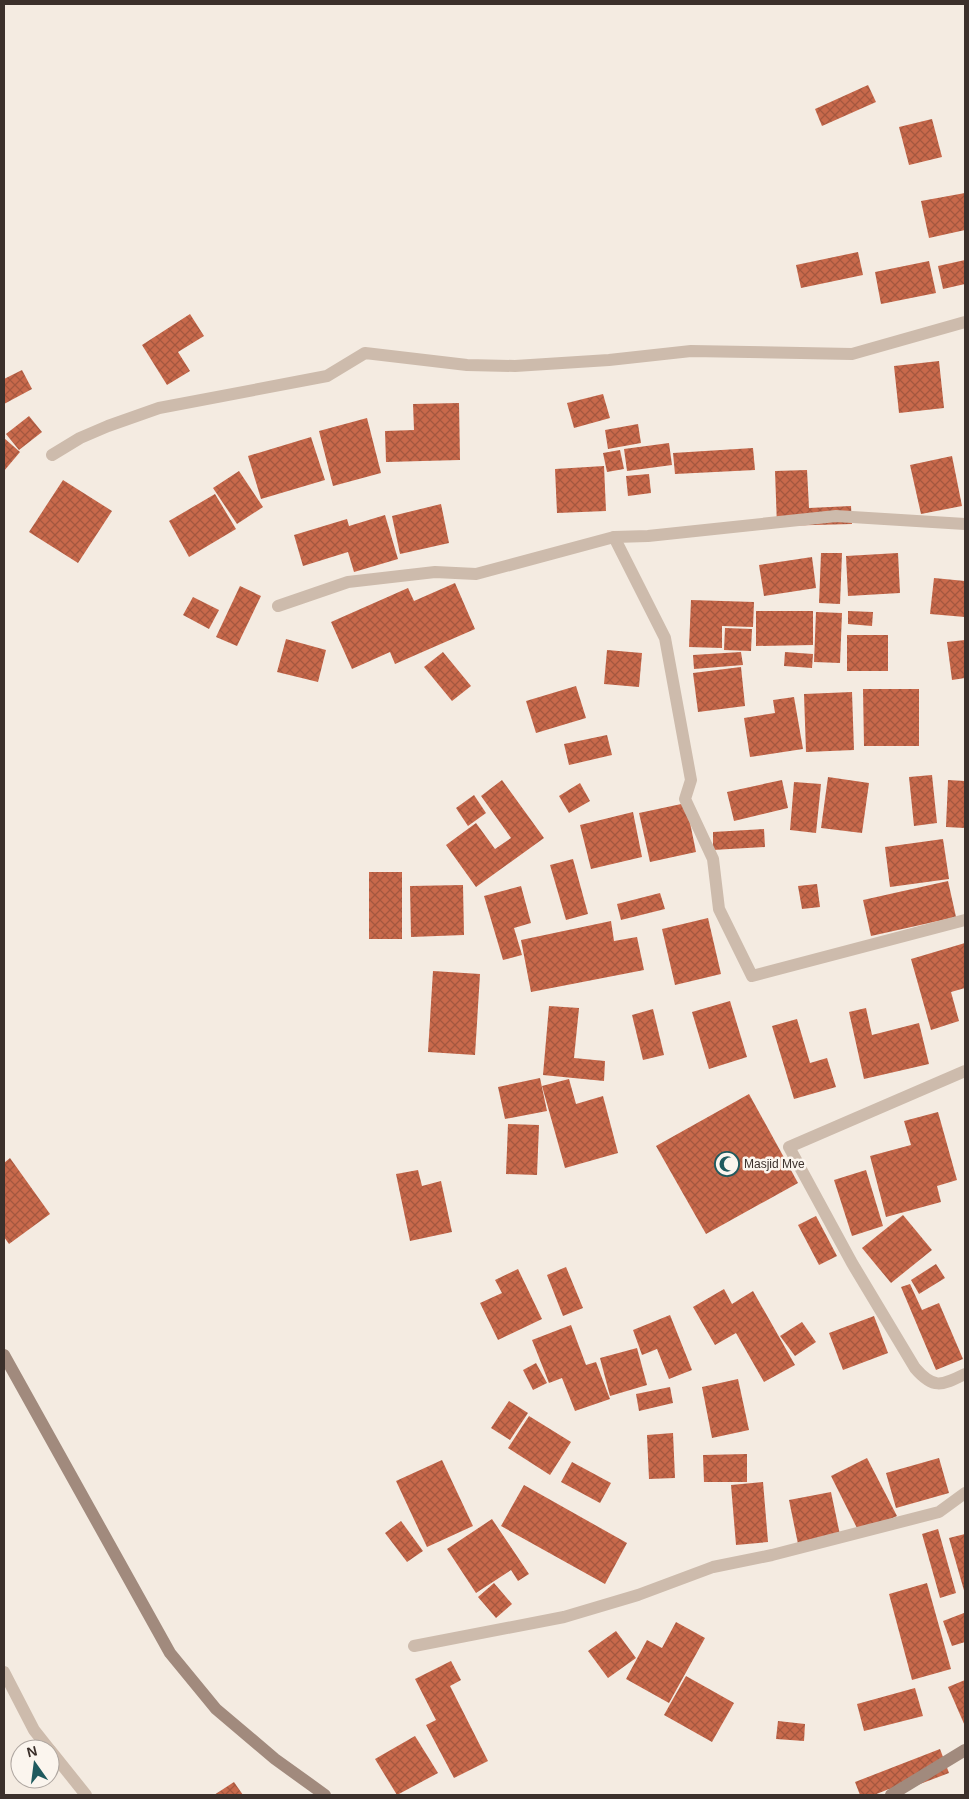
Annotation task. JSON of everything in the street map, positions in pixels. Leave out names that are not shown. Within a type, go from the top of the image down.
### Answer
[{"type":"main road","points":[[4,1354],[170,1653],[216,1709],[275,1759],[325,1795]]},
{"type":"main road","points":[[891,1795],[965,1750]]},
{"type":"street","points":[[52,455],[87,435],[159,408],[327,376],[365,353],[467,365],[515,366],[609,360],[691,351],[852,354],[965,322]]},
{"type":"street","points":[[278,606],[348,582],[435,572],[476,574],[614,536],[648,536],[836,516],[965,524]]},
{"type":"street","points":[[614,536],[665,638],[691,780],[685,799],[713,859],[719,909],[752,976],[965,920]]},
{"type":"street","points":[[965,1071],[789,1147],[852,1264],[915,1368],[926,1380],[938,1384],[965,1374]]},
{"type":"street","points":[[414,1646],[564,1617],[638,1595],[714,1567],[772,1555],[939,1512],[965,1493]]},
{"type":"street","points":[[4,1672],[34,1730],[42,1739]]},
{"type":"street","points":[[60,1762],[86,1795]]},
{"type":"building","points":[[868,85],[876,102],[822,126],[815,109]]},
{"type":"building","points":[[932,119],[942,157],[909,165],[899,127]]},
{"type":"building","points":[[965,193],[965,230],[929,238],[921,201]]},
{"type":"building","points":[[858,252],[863,275],[801,288],[796,265]]},
{"type":"building","points":[[965,260],[965,284],[943,289],[938,266]]},
{"type":"building","points":[[929,261],[936,293],[881,304],[875,272]]},
{"type":"building","points":[[190,314],[204,336],[178,352],[190,371],[167,385],[142,345]]},
{"type":"building","points":[[939,361],[944,408],[899,413],[894,366]]},
{"type":"building","points":[[22,370],[32,389],[4,404],[4,379]]},
{"type":"building","points":[[603,394],[610,418],[574,428],[567,403]]},
{"type":"building","points":[[459,403],[460,460],[386,462],[385,431],[414,430],[413,404]]},
{"type":"building","points":[[29,416],[42,432],[19,450],[6,434]]},
{"type":"building","points":[[367,418],[381,473],[333,486],[319,431]]},
{"type":"building","points":[[638,424],[641,443],[608,449],[605,430]]},
{"type":"building","points":[[311,437],[325,480],[261,499],[248,456]]},
{"type":"building","points":[[4,438],[20,452],[4,471]]},
{"type":"building","points":[[669,443],[672,465],[627,471],[624,449]]},
{"type":"building","points":[[753,448],[755,470],[675,474],[673,453]]},
{"type":"building","points":[[620,450],[624,469],[607,472],[603,453]]},
{"type":"building","points":[[952,456],[962,506],[921,514],[910,465]]},
{"type":"building","points":[[604,466],[606,511],[557,513],[555,469]]},
{"type":"building","points":[[807,470],[809,508],[851,506],[852,524],[777,526],[775,471]]},
{"type":"building","points":[[239,471],[263,507],[237,524],[213,488]]},
{"type":"building","points":[[649,474],[651,493],[628,496],[626,476]]},
{"type":"building","points":[[63,480],[112,511],[78,563],[29,532]]},
{"type":"building","points":[[215,494],[236,529],[189,557],[169,521]]},
{"type":"building","points":[[441,504],[449,543],[400,554],[392,516]]},
{"type":"building","points":[[385,515],[398,559],[354,572],[348,552],[303,566],[294,535],[347,519],[349,526]]},
{"type":"building","points":[[821,553],[842,553],[840,604],[819,603]]},
{"type":"building","points":[[898,553],[900,593],[848,596],[846,556]]},
{"type":"building","points":[[812,557],[816,588],[764,596],[759,565]]},
{"type":"building","points":[[934,578],[965,581],[965,617],[930,614]]},
{"type":"building","points":[[455,583],[475,629],[395,664],[390,652],[352,669],[331,622],[408,588],[414,601]]},
{"type":"building","points":[[240,586],[261,596],[237,646],[216,637]]},
{"type":"building","points":[[193,597],[219,610],[209,629],[183,615]]},
{"type":"building","points":[[691,600],[754,602],[753,627],[722,626],[722,648],[689,647]]},
{"type":"building","points":[[756,611],[813,611],[813,645],[756,646]]},
{"type":"building","points":[[848,611],[873,612],[872,626],[848,624]]},
{"type":"building","points":[[816,612],[842,613],[840,663],[814,662]]},
{"type":"building","points":[[725,628],[752,629],[751,651],[724,650]]},
{"type":"building","points":[[847,635],[888,635],[888,671],[847,671]]},
{"type":"building","points":[[286,639],[326,650],[318,682],[277,672]]},
{"type":"building","points":[[965,640],[965,678],[952,680],[947,642]]},
{"type":"building","points":[[607,650],[642,653],[639,687],[604,684]]},
{"type":"building","points":[[443,652],[471,686],[452,701],[424,667]]},
{"type":"building","points":[[741,652],[743,665],[694,669],[693,655]]},
{"type":"building","points":[[785,652],[813,654],[812,668],[784,666]]},
{"type":"building","points":[[741,667],[745,706],[698,712],[693,673]]},
{"type":"building","points":[[576,686],[586,718],[536,733],[526,701]]},
{"type":"building","points":[[863,689],[919,689],[919,746],[864,746]]},
{"type":"building","points":[[852,692],[854,750],[806,752],[804,694]]},
{"type":"building","points":[[794,697],[803,749],[750,757],[744,718],[775,713],[773,700]]},
{"type":"building","points":[[607,735],[612,755],[569,765],[564,744]]},
{"type":"building","points":[[932,775],[937,823],[914,826],[909,777]]},
{"type":"building","points":[[828,777],[869,783],[862,833],[821,828]]},
{"type":"building","points":[[502,780],[544,838],[476,887],[446,845],[476,823],[495,849],[511,838],[481,796]]},
{"type":"building","points":[[782,780],[788,808],[734,821],[727,792]]},
{"type":"building","points":[[948,780],[965,781],[965,828],[946,827]]},
{"type":"building","points":[[794,782],[821,784],[816,833],[790,830]]},
{"type":"building","points":[[580,783],[590,801],[569,813],[559,796]]},
{"type":"building","points":[[474,795],[486,813],[468,826],[456,808]]},
{"type":"building","points":[[686,803],[696,852],[650,862],[639,813]]},
{"type":"building","points":[[633,812],[642,857],[591,869],[580,825]]},
{"type":"building","points":[[764,829],[765,847],[713,850],[713,832]]},
{"type":"building","points":[[943,839],[949,879],[890,887],[885,847]]},
{"type":"building","points":[[573,859],[588,914],[566,920],[550,865]]},
{"type":"building","points":[[369,872],[402,872],[402,939],[369,939]]},
{"type":"building","points":[[948,881],[956,917],[871,936],[863,900]]},
{"type":"building","points":[[817,884],[820,907],[802,909],[798,886]]},
{"type":"building","points":[[463,885],[464,935],[411,937],[410,886]]},
{"type":"building","points":[[521,886],[531,923],[514,928],[522,955],[503,960],[484,896]]},
{"type":"building","points":[[660,893],[665,909],[621,920],[617,904]]},
{"type":"building","points":[[708,918],[721,974],[675,985],[662,929]]},
{"type":"building","points":[[611,921],[614,941],[637,937],[644,970],[531,992],[521,940]]},
{"type":"building","points":[[965,943],[965,988],[951,992],[959,1021],[931,1030],[911,959]]},
{"type":"building","points":[[433,971],[480,974],[475,1055],[428,1052]]},
{"type":"building","points":[[730,1001],[747,1057],[709,1069],[692,1012]]},
{"type":"building","points":[[549,1006],[579,1008],[574,1058],[605,1061],[604,1081],[543,1075]]},
{"type":"building","points":[[866,1008],[872,1035],[919,1023],[929,1064],[864,1079],[849,1012]]},
{"type":"building","points":[[653,1009],[664,1055],[643,1060],[632,1015]]},
{"type":"building","points":[[797,1019],[810,1063],[827,1058],[836,1087],[794,1099],[772,1026]]},
{"type":"building","points":[[540,1078],[547,1111],[505,1119],[498,1087]]},
{"type":"building","points":[[569,1079],[576,1104],[603,1096],[618,1153],[565,1168],[542,1086]]},
{"type":"building","name":"Masjid Mve","points":[[749,1094],[798,1183],[706,1234],[656,1146]]},
{"type":"building","points":[[938,1112],[957,1180],[937,1186],[941,1202],[886,1217],[870,1156],[911,1145],[904,1121]]},
{"type":"building","points":[[508,1124],[539,1125],[537,1175],[506,1174]]},
{"type":"building","points":[[10,1158],[50,1214],[9,1244],[4,1237],[4,1163]]},
{"type":"building","points":[[418,1170],[422,1186],[441,1181],[452,1232],[410,1241],[396,1174]]},
{"type":"building","points":[[866,1170],[883,1226],[852,1236],[834,1180]]},
{"type":"building","points":[[903,1215],[932,1250],[891,1283],[862,1248]]},
{"type":"building","points":[[816,1216],[837,1256],[819,1265],[798,1225]]},
{"type":"building","points":[[936,1264],[945,1278],[919,1294],[911,1280]]},
{"type":"building","points":[[566,1267],[583,1308],[563,1316],[547,1275]]},
{"type":"building","points":[[518,1269],[542,1319],[498,1340],[480,1303],[502,1293],[495,1280]]},
{"type":"building","points":[[910,1284],[922,1310],[939,1303],[963,1359],[936,1370],[901,1287]]},
{"type":"building","points":[[724,1289],[732,1304],[753,1291],[795,1365],[764,1382],[736,1333],[715,1345],[693,1307]]},
{"type":"building","points":[[670,1315],[692,1370],[669,1379],[657,1349],[642,1355],[633,1330]]},
{"type":"building","points":[[874,1316],[888,1353],[843,1370],[829,1333]]},
{"type":"building","points":[[802,1322],[816,1342],[795,1356],[780,1336]]},
{"type":"building","points":[[571,1325],[586,1365],[596,1362],[610,1399],[575,1411],[562,1378],[549,1383],[532,1340]]},
{"type":"building","points":[[637,1348],[647,1385],[610,1396],[600,1358]]},
{"type":"building","points":[[536,1363],[547,1383],[533,1390],[523,1370]]},
{"type":"building","points":[[738,1379],[749,1430],[712,1438],[702,1387]]},
{"type":"building","points":[[670,1387],[673,1403],[639,1411],[636,1394]]},
{"type":"building","points":[[509,1401],[528,1413],[510,1440],[491,1428]]},
{"type":"building","points":[[529,1416],[571,1442],[550,1475],[508,1448]]},
{"type":"building","points":[[673,1433],[675,1478],[649,1479],[647,1435]]},
{"type":"building","points":[[747,1454],[747,1482],[704,1482],[703,1455]]},
{"type":"building","points":[[867,1458],[897,1516],[860,1534],[831,1476]]},
{"type":"building","points":[[939,1458],[949,1493],[896,1508],[886,1473]]},
{"type":"building","points":[[442,1460],[473,1526],[427,1547],[396,1481]]},
{"type":"building","points":[[572,1462],[611,1483],[600,1503],[561,1482]]},
{"type":"building","points":[[763,1482],[768,1542],[736,1545],[731,1485]]},
{"type":"building","points":[[524,1485],[627,1543],[605,1584],[501,1526]]},
{"type":"building","points":[[831,1492],[840,1535],[798,1544],[789,1500]]},
{"type":"building","points":[[492,1519],[529,1574],[518,1581],[511,1570],[476,1593],[447,1549]]},
{"type":"building","points":[[401,1521],[423,1551],[407,1562],[385,1533]]},
{"type":"building","points":[[938,1529],[956,1593],[940,1598],[922,1534]]},
{"type":"building","points":[[965,1534],[965,1594],[949,1538]]},
{"type":"building","points":[[494,1583],[512,1604],[496,1618],[478,1597]]},
{"type":"building","points":[[927,1583],[951,1669],[912,1680],[889,1594]]},
{"type":"building","points":[[964,1613],[965,1642],[952,1646],[943,1621]]},
{"type":"building","points":[[676,1622],[705,1638],[669,1703],[626,1679],[647,1640],[662,1648]]},
{"type":"building","points":[[616,1631],[636,1658],[608,1678],[588,1651]]},
{"type":"building","points":[[451,1661],[461,1680],[450,1686],[488,1761],[454,1778],[426,1725],[436,1720],[415,1679]]},
{"type":"building","points":[[686,1676],[734,1703],[712,1742],[664,1715]]},
{"type":"building","points":[[965,1680],[965,1726],[948,1687]]},
{"type":"building","points":[[915,1688],[923,1716],[864,1731],[857,1704]]},
{"type":"building","points":[[778,1721],[805,1724],[804,1741],[776,1739]]},
{"type":"building","points":[[415,1736],[438,1773],[397,1795],[375,1759]]},
{"type":"building","points":[[940,1749],[949,1773],[891,1795],[889,1789],[874,1795],[860,1795],[855,1782]]},
{"type":"building","points":[[234,1782],[243,1795],[214,1795]]},
{"type":"place","name":"Masjid Mve","points":[[727,1164]]}]
